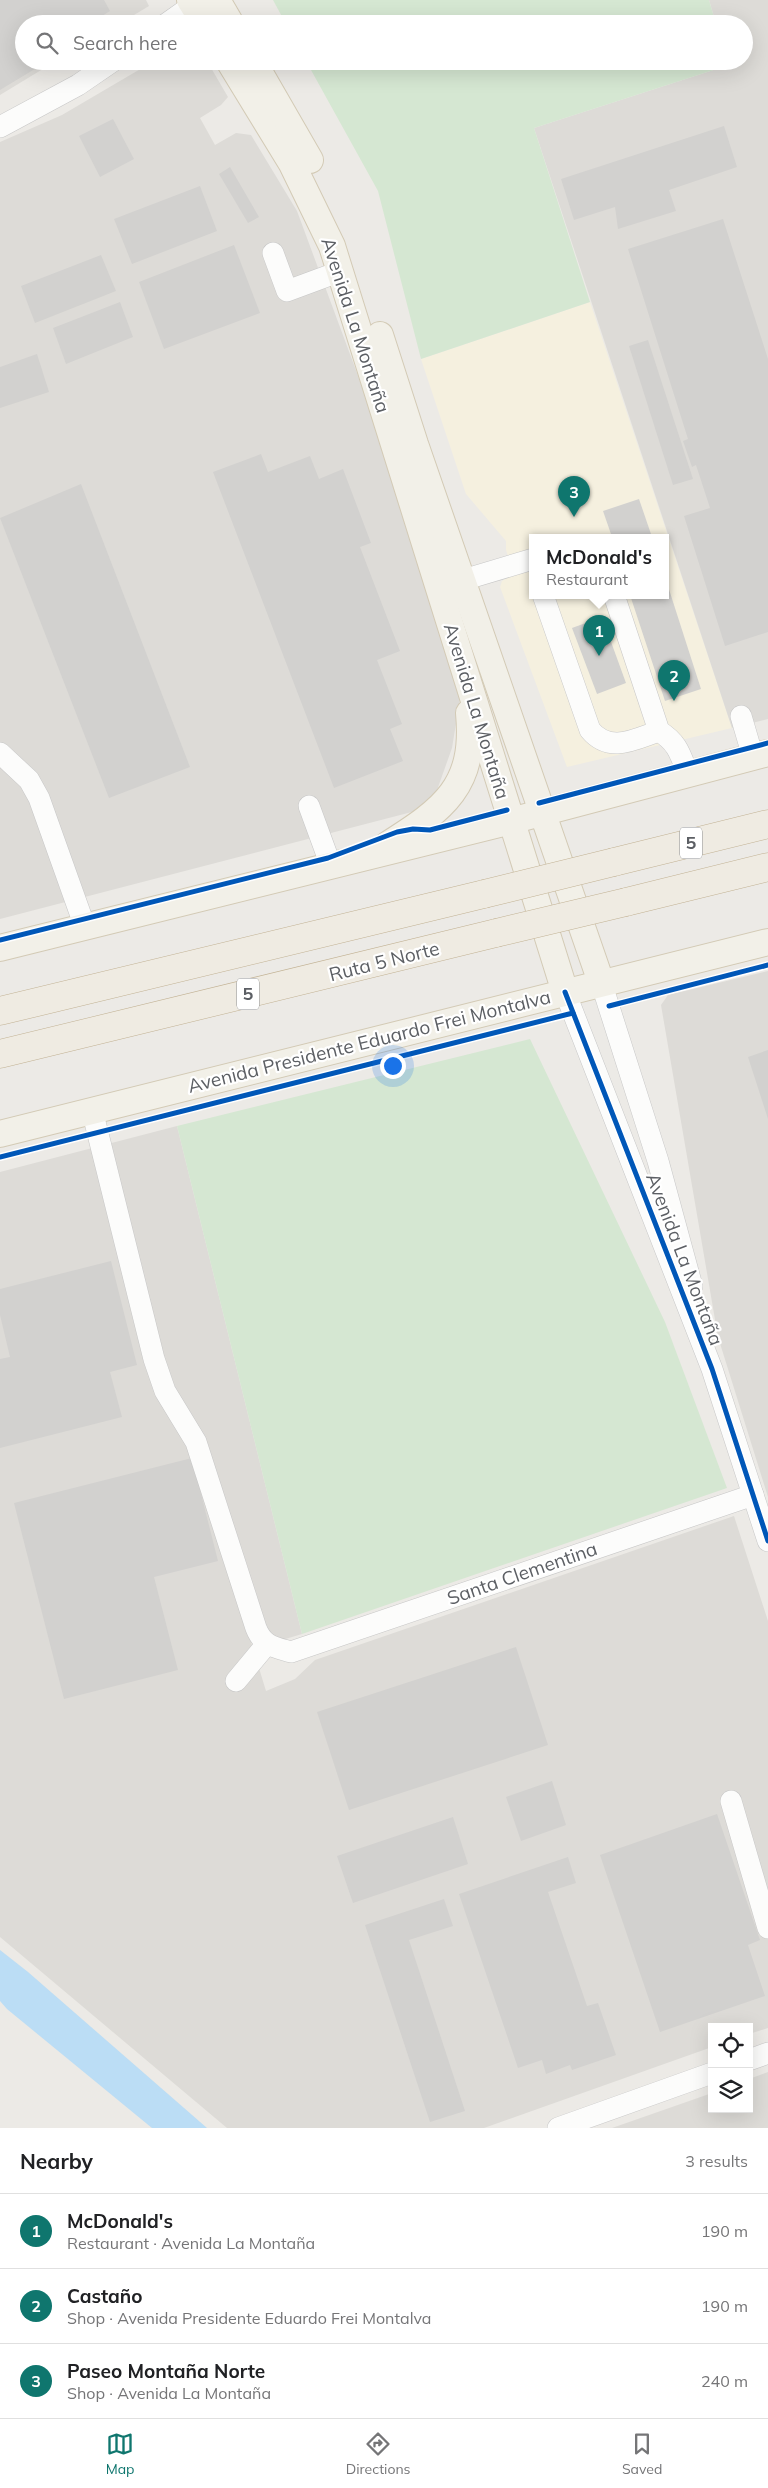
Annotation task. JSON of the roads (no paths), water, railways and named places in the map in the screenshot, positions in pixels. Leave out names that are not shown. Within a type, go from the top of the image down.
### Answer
[{"type":"highway","name":"5","points":[[0,1011],[768,824]]},
{"type":"highway","name":"Ruta 5 Norte","points":[[0,1054],[768,867]]},
{"type":"main road","points":[[201,7],[215,15]]},
{"type":"main road","name":"Avenida La Montaña","points":[[235,70],[292,164],[319,217],[341,271],[565,992]]},
{"type":"main road","name":"Avenida La Montaña","points":[[258,70],[310,161],[352,251],[415,444],[464,580],[542,813],[602,982]]},
{"type":"main road","points":[[371,856],[442,807],[463,774],[467,761],[470,730],[462,665]]},
{"type":"main road","points":[[0,948],[511,821],[761,755]]},
{"type":"main road","name":"Avenida Presidente Eduardo Frei Montalva","points":[[0,1134],[768,942]]},
{"type":"street","points":[[185,15],[201,7]]},
{"type":"street","points":[[0,127],[78,85],[100,70]]},
{"type":"street","points":[[273,253],[287,291],[341,271]]},
{"type":"street","points":[[464,580],[529,563]]},
{"type":"street","points":[[549,599],[590,730],[596,738],[617,745],[659,731]]},
{"type":"street","points":[[615,599],[659,731],[678,747],[688,774]]},
{"type":"street","points":[[741,716],[761,755]]},
{"type":"street","points":[[0,753],[29,780],[38,798],[85,927]]},
{"type":"street","points":[[309,806],[331,866]]},
{"type":"street","name":"Avenida La Montaña","points":[[602,982],[668,1194],[712,1369]]},
{"type":"street","name":"Avenida La Montaña","points":[[565,992],[712,1369],[768,1541]]},
{"type":"street","points":[[92,1110],[154,1359],[165,1391],[196,1442],[256,1628],[266,1645],[236,1682]]},
{"type":"street","name":"Santa Clementina","points":[[266,1645],[291,1652],[753,1495]]},
{"type":"street","points":[[731,1801],[768,1928]]},
{"type":"street","points":[[753,2059],[768,2053]]},
{"type":"street","points":[[558,2128],[708,2074]]},
{"type":"water","points":[[0,1950],[28,1972],[207,2128],[152,2128],[7,2009],[0,2001]]},
{"type":"place","name":"Paseo Montaña Norte","points":[[574,517]]},
{"type":"place","name":"McDonald's","points":[[599,656]]},
{"type":"place","name":"Castaño","points":[[674,701]]}]
